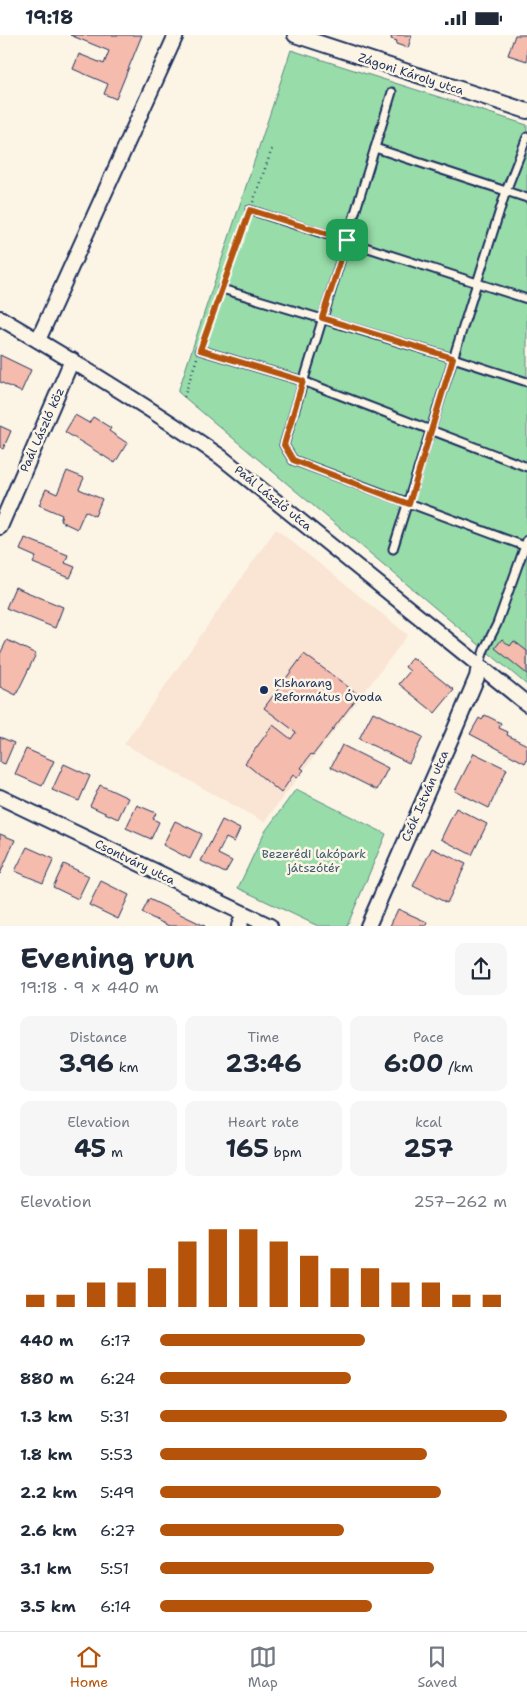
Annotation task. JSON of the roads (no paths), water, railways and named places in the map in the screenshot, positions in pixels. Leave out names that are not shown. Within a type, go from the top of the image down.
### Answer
[{"type":"street","points":[[38,340],[176,35]]},
{"type":"street","name":"Zágoni Károly utca","points":[[299,36],[527,111]]},
{"type":"street","name":"Paál László utca","points":[[0,318],[72,360],[175,425],[221,457],[527,704]]},
{"type":"street","name":"Paál László köz","points":[[0,527],[72,360]]},
{"type":"street","name":"Csók István utca","points":[[368,926],[455,728],[479,666]]},
{"type":"street","name":"Csontváry utca","points":[[0,797],[241,920],[270,926]]},
{"type":"lane","points":[[392,92],[284,445],[293,460],[409,504],[526,545],[497,624],[484,650],[479,666]]},
{"type":"lane","points":[[393,549],[409,504],[506,191],[527,137]]},
{"type":"lane","points":[[376,148],[527,199]]},
{"type":"lane","points":[[250,210],[527,299]]},
{"type":"lane","points":[[222,289],[527,382]]},
{"type":"lane","points":[[200,350],[303,381],[527,467]]},
{"type":"place","name":"Kisharang Református Óvoda","points":[[264,690]]},
{"type":"park label","name":"Bezerédi lakópark játszótér","points":[[314,861]]}]
